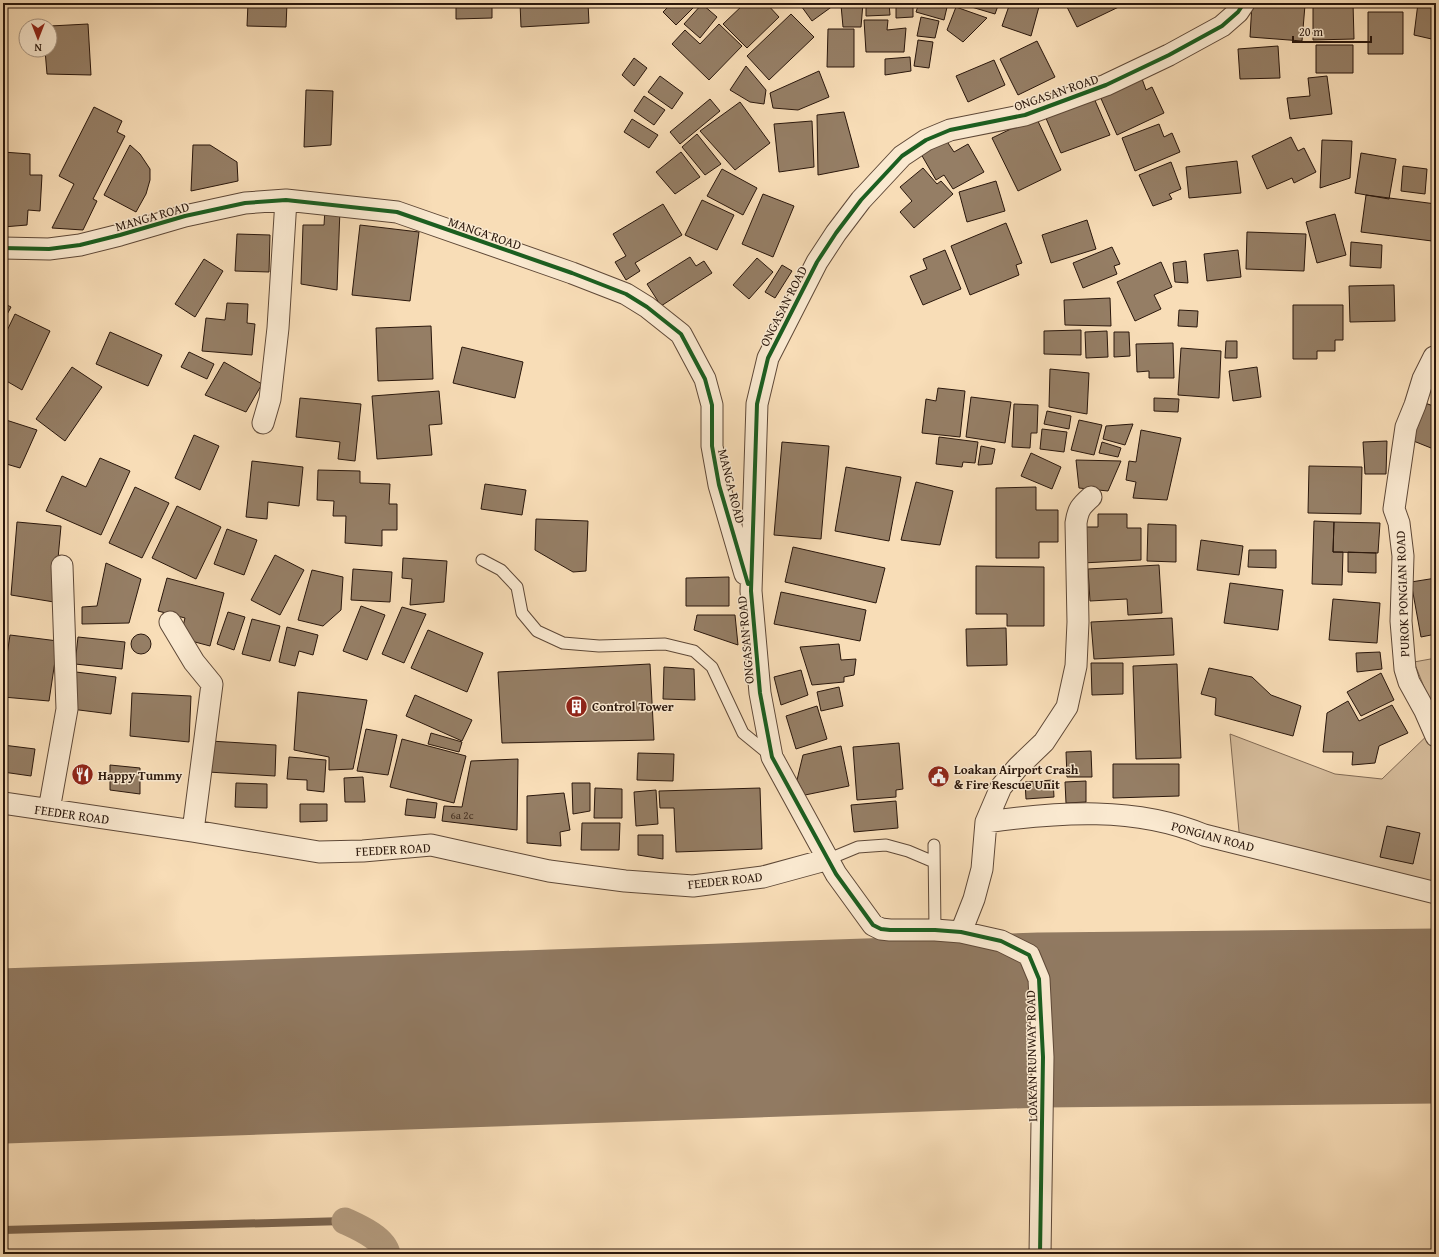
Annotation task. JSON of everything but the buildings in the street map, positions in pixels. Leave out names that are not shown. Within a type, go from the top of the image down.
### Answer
[{"type":"street","name":"ONGASAN ROAD","points":[[829,859],[772,757],[760,693],[751,591],[757,404],[768,358],[817,262],[836,233],[861,200],[902,156],[926,140],[950,130],[1025,116],[1106,85],[1168,55],[1222,26],[1238,12],[1244,3]]},
{"type":"street","name":"MANGA ROAD","points":[[3,248],[49,249],[80,245],[185,216],[245,203],[286,200],[397,212],[572,273],[626,294],[647,307],[681,334],[705,379],[712,405],[712,446],[719,485],[751,591]]},
{"type":"street","points":[[263,423],[270,399],[278,328],[286,200]]},
{"type":"street","name":"PUROK PONGIAN ROAD","points":[[1434,357],[1423,379],[1406,427],[1394,509],[1399,523],[1403,556],[1401,621],[1405,669],[1409,682],[1425,710],[1436,736]]},
{"type":"street","points":[[962,932],[974,899],[982,869],[986,822],[1001,787],[1044,742],[1067,708],[1076,666],[1078,622],[1076,523],[1081,506],[1091,497]]},
{"type":"street","points":[[49,810],[67,709],[62,566]]},
{"type":"street","points":[[170,622],[194,662],[212,684],[193,831]]},
{"type":"street","name":"FEEDER ROAD","points":[[3,803],[193,831],[319,852],[363,851],[431,845],[550,871],[625,881],[693,886],[763,877],[829,859]]},
{"type":"street","name":"PONGIAN ROAD","points":[[986,822],[1033,815],[1082,813],[1134,817],[1186,828],[1204,835],[1436,893]]},
{"type":"street","name":"LOAKAN RUNWAY ROAD","points":[[829,859],[836,874],[873,924],[881,929],[962,932],[1001,941],[1028,955],[1038,979],[1043,1058],[1040,1254]]},
{"type":"lane","points":[[482,560],[501,570],[517,587],[522,613],[537,631],[563,643],[599,646],[665,644],[694,650],[712,667],[743,733],[772,757]]},
{"type":"lane","points":[[829,859],[858,847],[886,845],[908,851],[934,862]]},
{"type":"lane","points":[[934,845],[935,930]]},
{"type":"shaded area","points":[[1436,658],[1436,717],[1414,662]]},
{"type":"shaded area","points":[[1436,727],[1436,903],[1241,853],[1230,734],[1335,774],[1382,779]]},
{"type":"waterway","points":[[3,1230],[345,1221]]},
{"type":"waterway","points":[[345,1221],[376,1238],[385,1248],[387,1254]]},
{"type":"runway","points":[[3,1056],[1041,1020],[1436,1016]]},
{"type":"cycle path","points":[[1040,1254],[1043,1057],[1039,979],[1029,955],[1001,941],[961,932],[935,930],[890,930],[881,929],[873,925],[836,874],[772,757],[760,693],[751,591],[757,404],[768,358],[817,262],[836,233],[861,200],[902,156],[926,140],[950,130],[1025,115],[1106,85],[1169,55],[1222,26],[1238,12],[1244,3]]},
{"type":"cycle path","points":[[3,248],[49,249],[80,245],[185,216],[245,203],[286,200],[397,212],[572,273],[626,294],[647,307],[681,334],[705,379],[712,405],[712,446],[719,485],[748,584]]},
{"type":"place","name":"Control Tower","points":[[576,706]]},
{"type":"place","name":"Happy Tummy","points":[[82,775]]},
{"type":"place","name":"Loakan Airport Crash & Fire Rescue Unit","points":[[939,776]]}]
